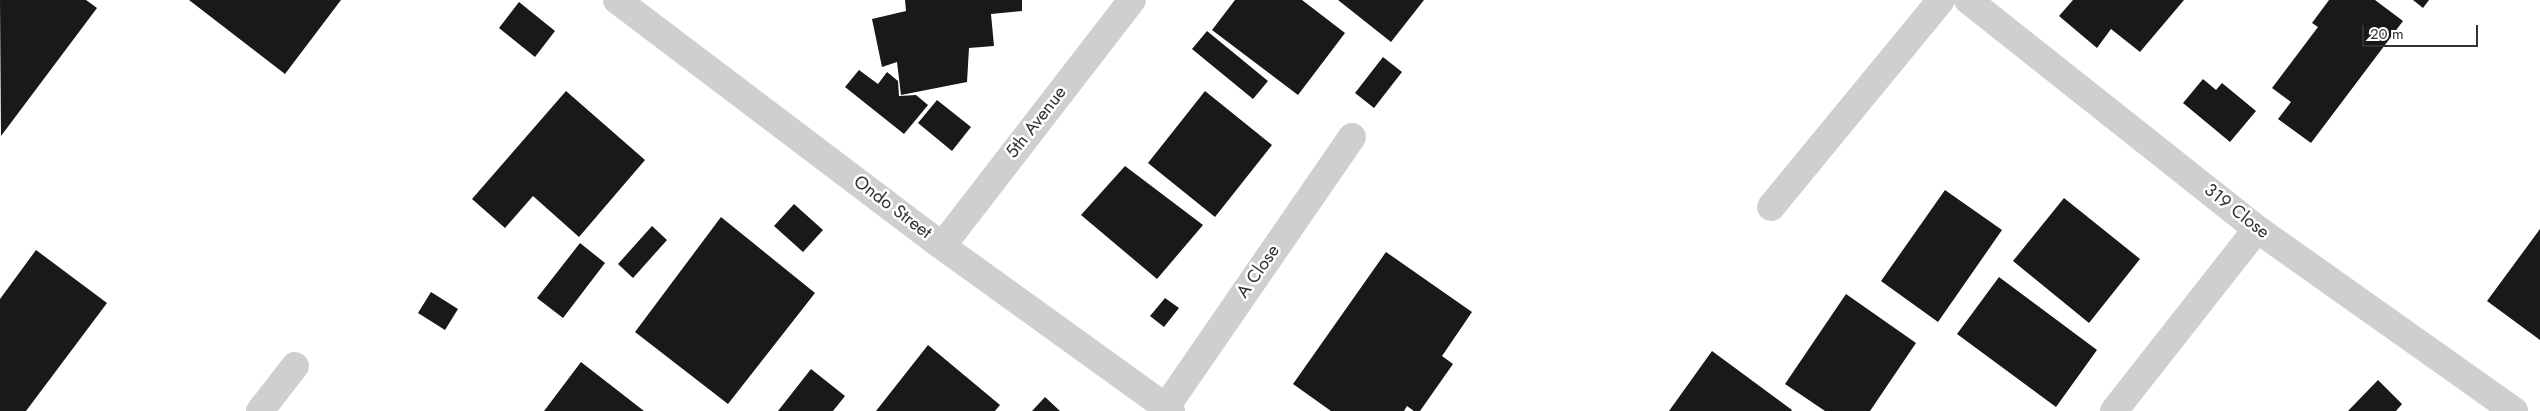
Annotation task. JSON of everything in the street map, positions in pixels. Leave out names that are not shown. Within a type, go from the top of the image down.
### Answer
[{"type":"street","name":"Ondo Street","points":[[617,0],[942,246],[1169,409]]},
{"type":"street","name":"5th Avenue","points":[[942,246],[1132,0]]},
{"type":"street","points":[[1771,207],[1942,0]]},
{"type":"street","name":"319 Close","points":[[1968,0],[2257,229],[2514,411]]},
{"type":"street","name":"A Close","points":[[1169,409],[1352,137]]},
{"type":"street","points":[[2114,411],[2257,229]]},
{"type":"street","points":[[260,411],[295,366]]},
{"type":"building","points":[[0,0],[86,0],[97,8],[1,136]]},
{"type":"building","points":[[189,0],[341,0],[285,74]]},
{"type":"building","points":[[905,0],[1022,0],[1022,11],[991,14],[994,46],[969,48],[967,82],[901,95],[897,62],[882,67],[872,19],[906,11]]},
{"type":"building","points":[[1235,0],[1302,0],[1345,33],[1298,95],[1212,30]]},
{"type":"building","points":[[1338,0],[1424,0],[1391,42]]},
{"type":"building","points":[[2073,0],[2184,0],[2140,52],[2111,29],[2097,48],[2059,16]]},
{"type":"building","points":[[2329,0],[2375,0],[2403,21],[2311,143],[2278,119],[2291,102],[2272,88],[2318,27],[2312,23]]},
{"type":"building","points":[[2413,0],[2429,0],[2423,8]]},
{"type":"building","points":[[519,2],[555,31],[535,57],[499,28]]},
{"type":"building","points":[[1207,31],[1268,81],[1253,99],[1192,49]]},
{"type":"building","points":[[1383,57],[1402,72],[1374,108],[1355,93]]},
{"type":"building","points":[[859,70],[878,84],[887,72],[898,81],[899,96],[916,95],[928,105],[904,134],[845,87]]},
{"type":"building","points":[[2203,79],[2216,90],[2222,83],[2256,111],[2230,142],[2183,103]]},
{"type":"building","points":[[566,91],[645,160],[579,237],[533,196],[505,228],[472,199]]},
{"type":"building","points":[[1205,91],[1272,145],[1215,217],[1148,163]]},
{"type":"building","points":[[937,100],[971,127],[952,151],[918,123]]},
{"type":"building","points":[[1125,166],[1203,225],[1157,279],[1081,215]]},
{"type":"building","points":[[1945,190],[2002,230],[1938,322],[1881,281]]},
{"type":"building","points":[[2064,198],[2140,259],[2089,323],[2013,261]]},
{"type":"building","points":[[794,204],[823,230],[803,252],[774,226]]},
{"type":"building","points":[[721,217],[815,293],[728,404],[635,332]]},
{"type":"building","points":[[652,226],[667,240],[633,278],[618,264]]},
{"type":"building","points":[[2540,229],[2540,340],[2487,301]]},
{"type":"building","points":[[580,243],[605,263],[563,318],[537,298]]},
{"type":"building","points":[[36,250],[107,303],[26,411],[0,411],[0,299]]},
{"type":"building","points":[[1386,252],[1472,312],[1442,356],[1453,364],[1420,411],[1414,411],[1407,406],[1404,411],[1331,411],[1293,384]]},
{"type":"building","points":[[1999,277],[2097,350],[2056,407],[1957,334]]},
{"type":"building","points":[[431,292],[458,309],[445,330],[418,313]]},
{"type":"building","points":[[1846,294],[1916,343],[1870,411],[1825,411],[1785,384]]},
{"type":"building","points":[[1165,298],[1179,308],[1164,327],[1150,316]]},
{"type":"building","points":[[928,345],[1000,405],[995,411],[876,411]]},
{"type":"building","points":[[1712,351],[1792,410],[1669,411]]},
{"type":"building","points":[[581,362],[644,411],[544,411]]},
{"type":"building","points":[[811,369],[845,396],[833,411],[778,411]]},
{"type":"building","points":[[2378,380],[2402,404],[2396,411],[2348,411]]},
{"type":"building","points":[[1045,397],[1060,411],[1032,411]]}]
